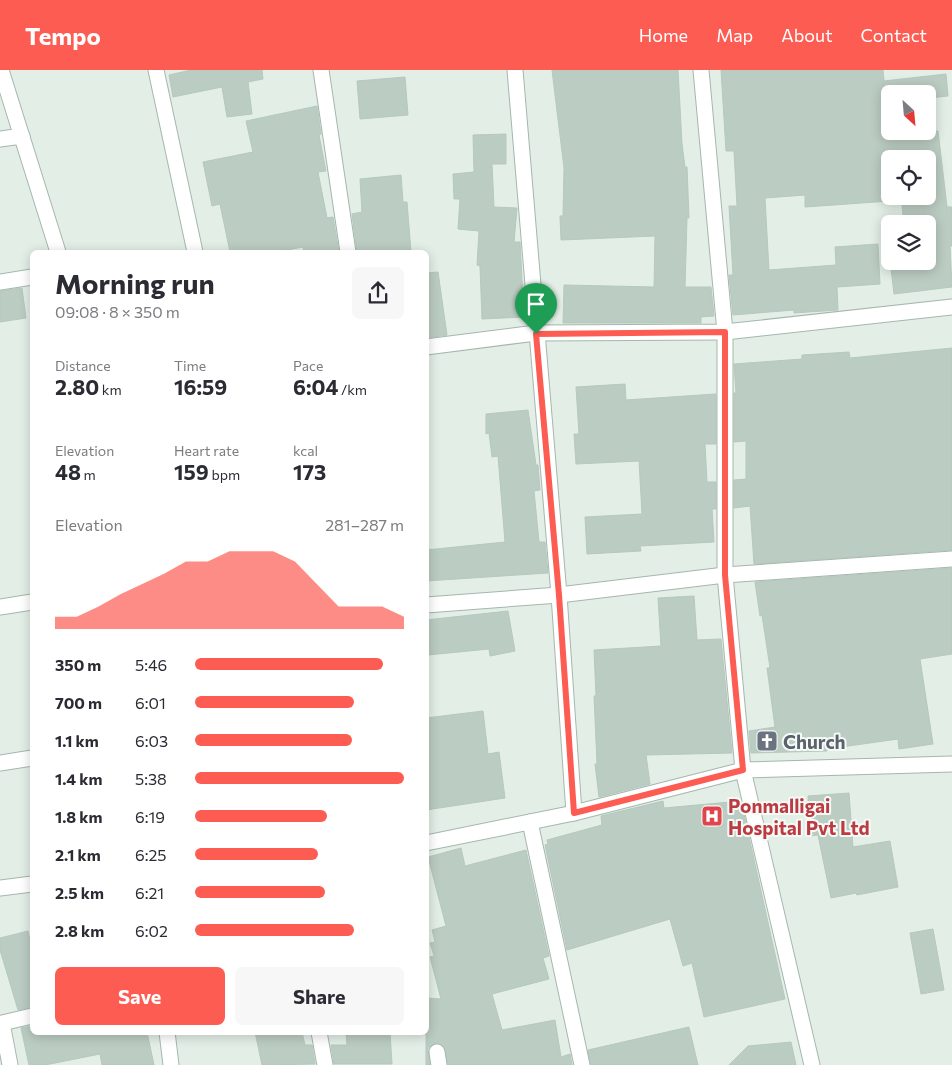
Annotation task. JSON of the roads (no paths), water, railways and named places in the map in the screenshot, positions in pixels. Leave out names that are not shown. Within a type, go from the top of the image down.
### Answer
[{"type":"street","points":[[1,70],[57,250]]},
{"type":"street","points":[[156,70],[195,250]]},
{"type":"street","points":[[321,70],[348,250]]},
{"type":"street","points":[[515,70],[559,595],[574,813]]},
{"type":"street","points":[[701,70],[725,332],[725,575],[743,770],[812,1065]]},
{"type":"street","points":[[0,139],[22,136]]},
{"type":"street","points":[[0,282],[30,277]]},
{"type":"street","points":[[429,347],[536,334],[725,332],[952,307]]},
{"type":"street","points":[[429,604],[559,595],[725,575],[952,559]]},
{"type":"street","points":[[0,608],[30,602]]},
{"type":"street","points":[[0,763],[30,758]]},
{"type":"street","points":[[429,842],[574,813],[743,770],[952,764]]},
{"type":"street","points":[[530,822],[582,1065]]},
{"type":"street","points":[[0,888],[30,884]]},
{"type":"street","points":[[10,1065],[1,1023],[30,1016]]},
{"type":"street","points":[[166,1035],[171,1065]]},
{"type":"street","points":[[320,1035],[325,1065]]},
{"type":"place","name":"Church","points":[[767,741]]},
{"type":"place","name":"Ponmalligai Hospital Pvt Ltd","points":[[712,816]]}]
